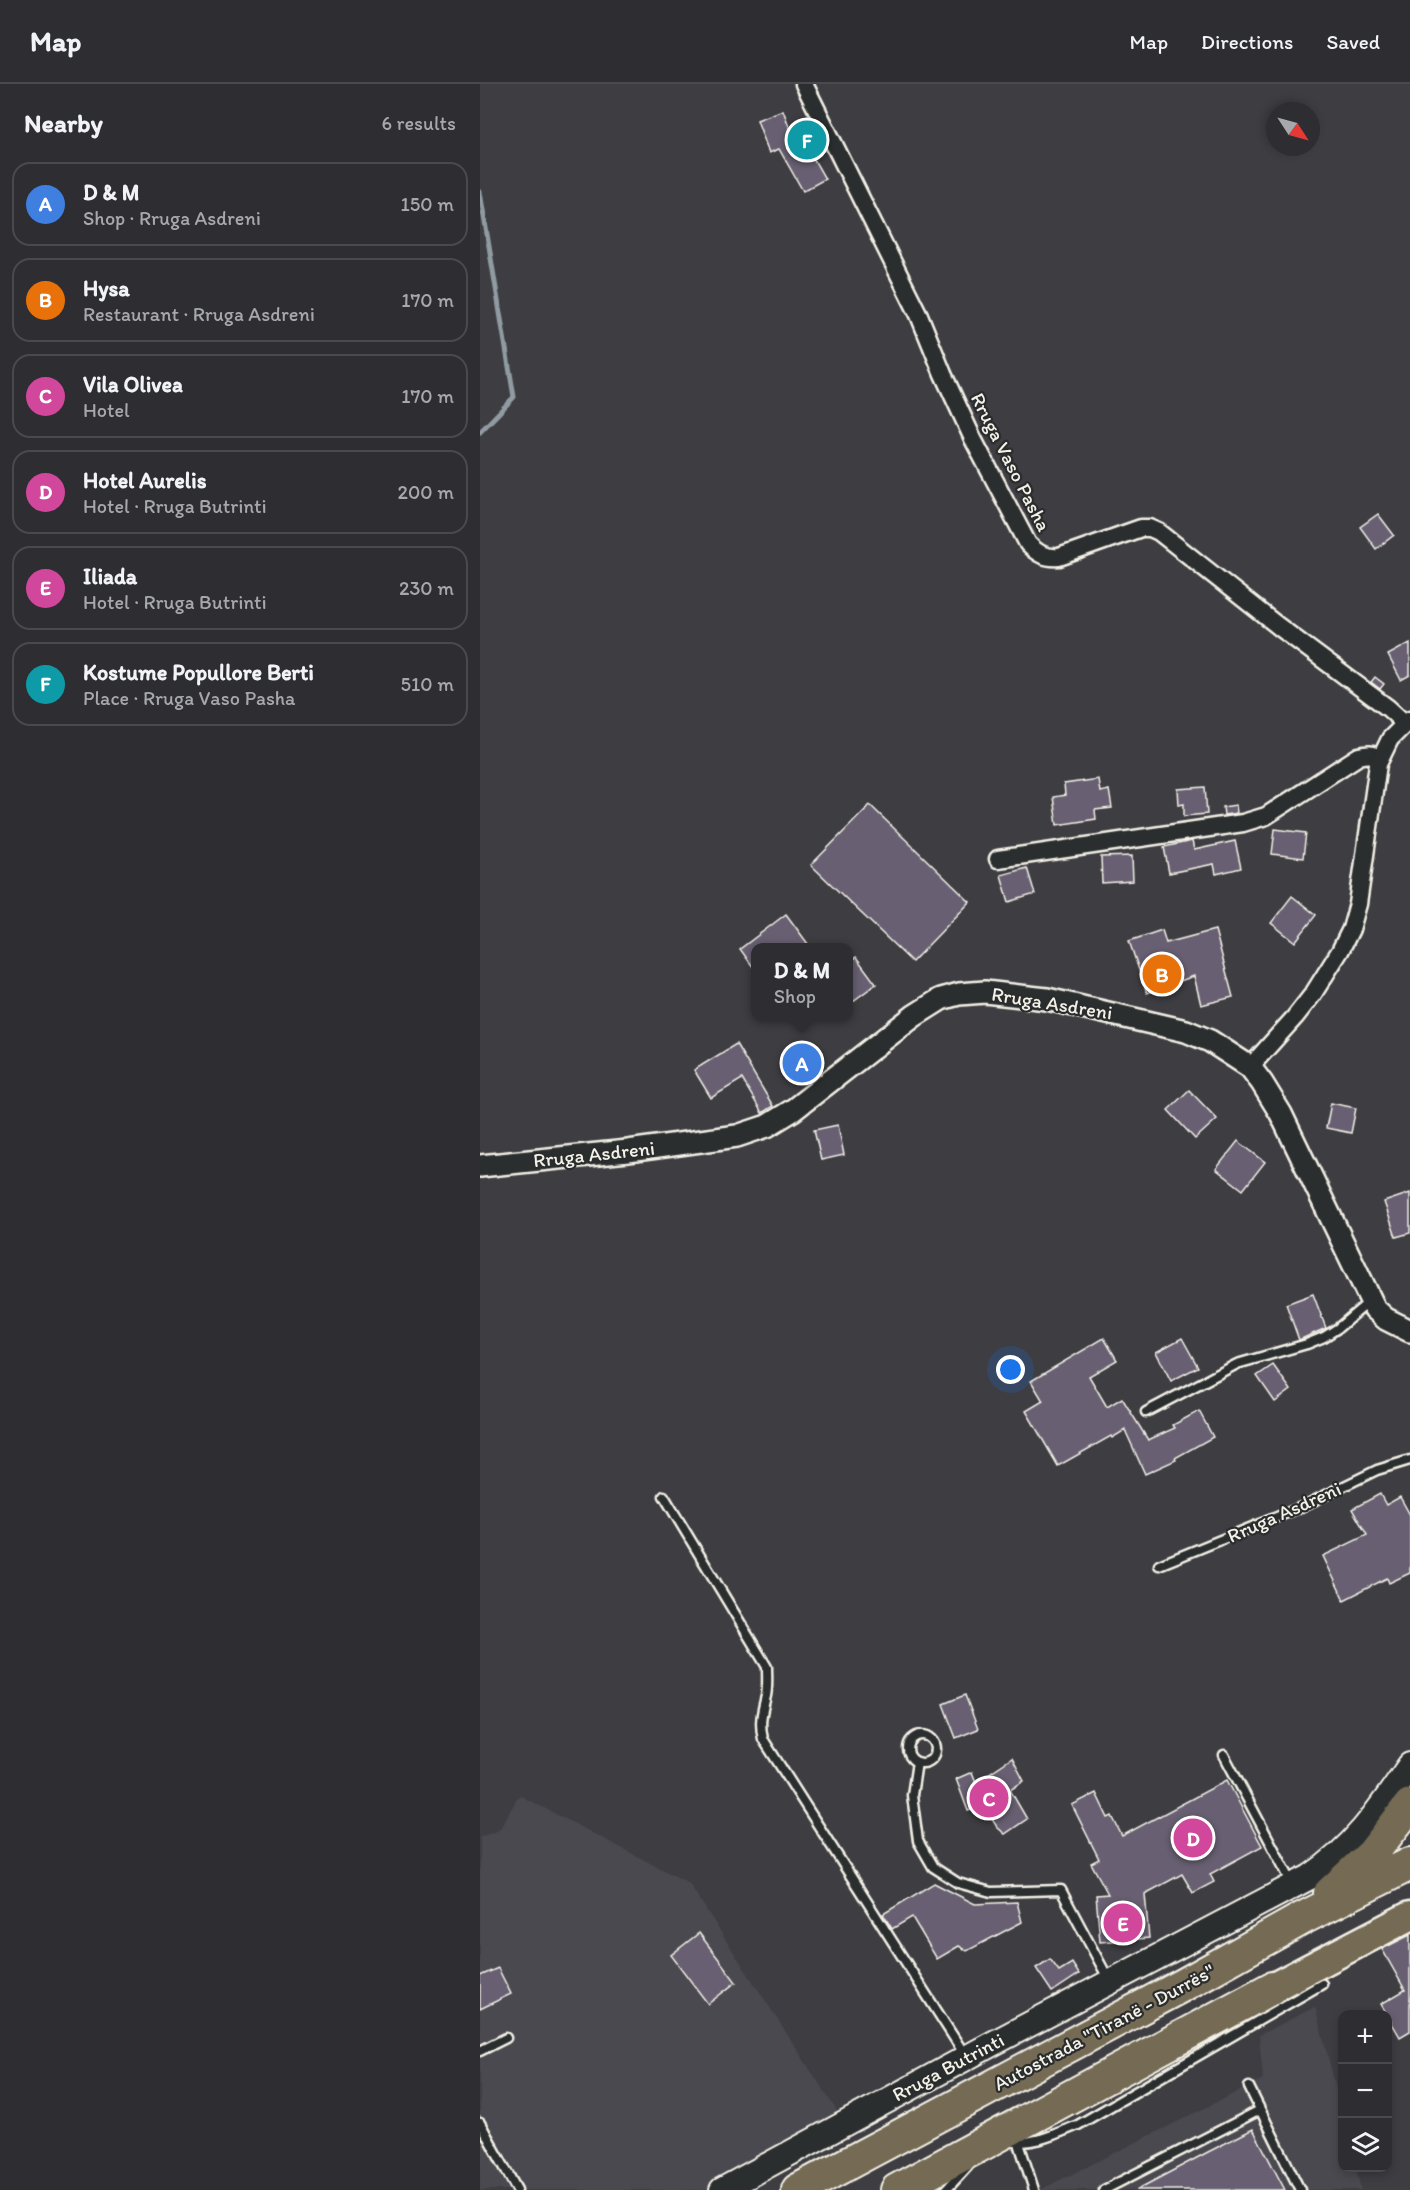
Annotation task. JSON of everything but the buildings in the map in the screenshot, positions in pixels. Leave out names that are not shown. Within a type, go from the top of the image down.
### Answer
[{"type":"highway","points":[[1303,1918],[1341,1869],[1372,1854],[1410,1805]]},
{"type":"highway","name":"Autostrada \"Tiranë - Durrës\"","points":[[798,2190],[1175,1989],[1303,1918],[1410,1864]]},
{"type":"highway","points":[[897,2190],[1006,2141],[1272,1988],[1410,1916]]},
{"type":"main road","name":"Rruga Butrinti","points":[[722,2190],[967,2057],[1294,1886],[1341,1869],[1365,1828],[1410,1765]]},
{"type":"street","name":"Rruga Vaso Pasha","points":[[804,84],[919,315],[974,441],[1028,544],[1038,554],[1049,558],[1059,557],[1141,528],[1150,528],[1159,532],[1278,626],[1406,722],[1390,739],[1379,759],[1358,904],[1351,929],[1313,994],[1250,1067]]},
{"type":"street","points":[[998,860],[1243,823],[1266,816],[1359,756],[1375,755],[1379,759]]},
{"type":"street","name":"Rruga Asdreni","points":[[480,1166],[628,1151],[737,1136],[767,1126],[793,1110],[914,1016],[940,999],[959,994],[985,992],[1037,998],[1154,1022],[1186,1031],[1210,1041],[1250,1067],[1281,1114],[1370,1301],[1386,1319],[1410,1331]]},
{"type":"lane","points":[[1146,1412],[1237,1364],[1286,1351],[1324,1337],[1370,1301]]},
{"type":"lane","name":"Rruga Asdreni","points":[[1159,1565],[1299,1508],[1377,1470],[1410,1460]]},
{"type":"lane","points":[[664,1496],[767,1667],[766,1694],[760,1718],[763,1739],[967,2057]]},
{"type":"lane","points":[[1224,1755],[1294,1886]]},
{"type":"lane","points":[[916,1761],[912,1795],[918,1841],[933,1867],[958,1883],[991,1892],[1060,1890],[1110,1983]]},
{"type":"lane","points":[[946,2190],[1006,2141],[1051,2136],[1078,2125],[1322,1984]]},
{"type":"lane","points":[[480,2051],[506,2038]]},
{"type":"lane","points":[[1249,2087],[1300,2190]]},
{"type":"lane","points":[[1104,2190],[1260,2110]]},
{"type":"lane","points":[[480,2123],[517,2190]]},
{"type":"lane","points":[[1006,2141],[1034,2190]]},
{"type":"shaded area","points":[[519,1795],[689,1883],[845,2123],[722,2190],[480,2190],[480,1837],[499,1830]]},
{"type":"shaded area","points":[[1315,2007],[1338,2095],[1338,2172],[1357,2172],[1361,2190],[1040,2190],[1263,2079],[1259,2035]]},
{"type":"waterway","points":[[480,192],[514,397],[480,432]]},
{"type":"place","name":"Kostume Popullore Berti","points":[[807,140]]},
{"type":"place","name":"Hysa","points":[[1162,974]]},
{"type":"place","name":"D & M","points":[[802,1063]]},
{"type":"place","name":"Vila Olivea","points":[[989,1798]]},
{"type":"place","name":"Hotel Aurelis","points":[[1193,1838]]},
{"type":"place","name":"Iliada","points":[[1123,1923]]}]
